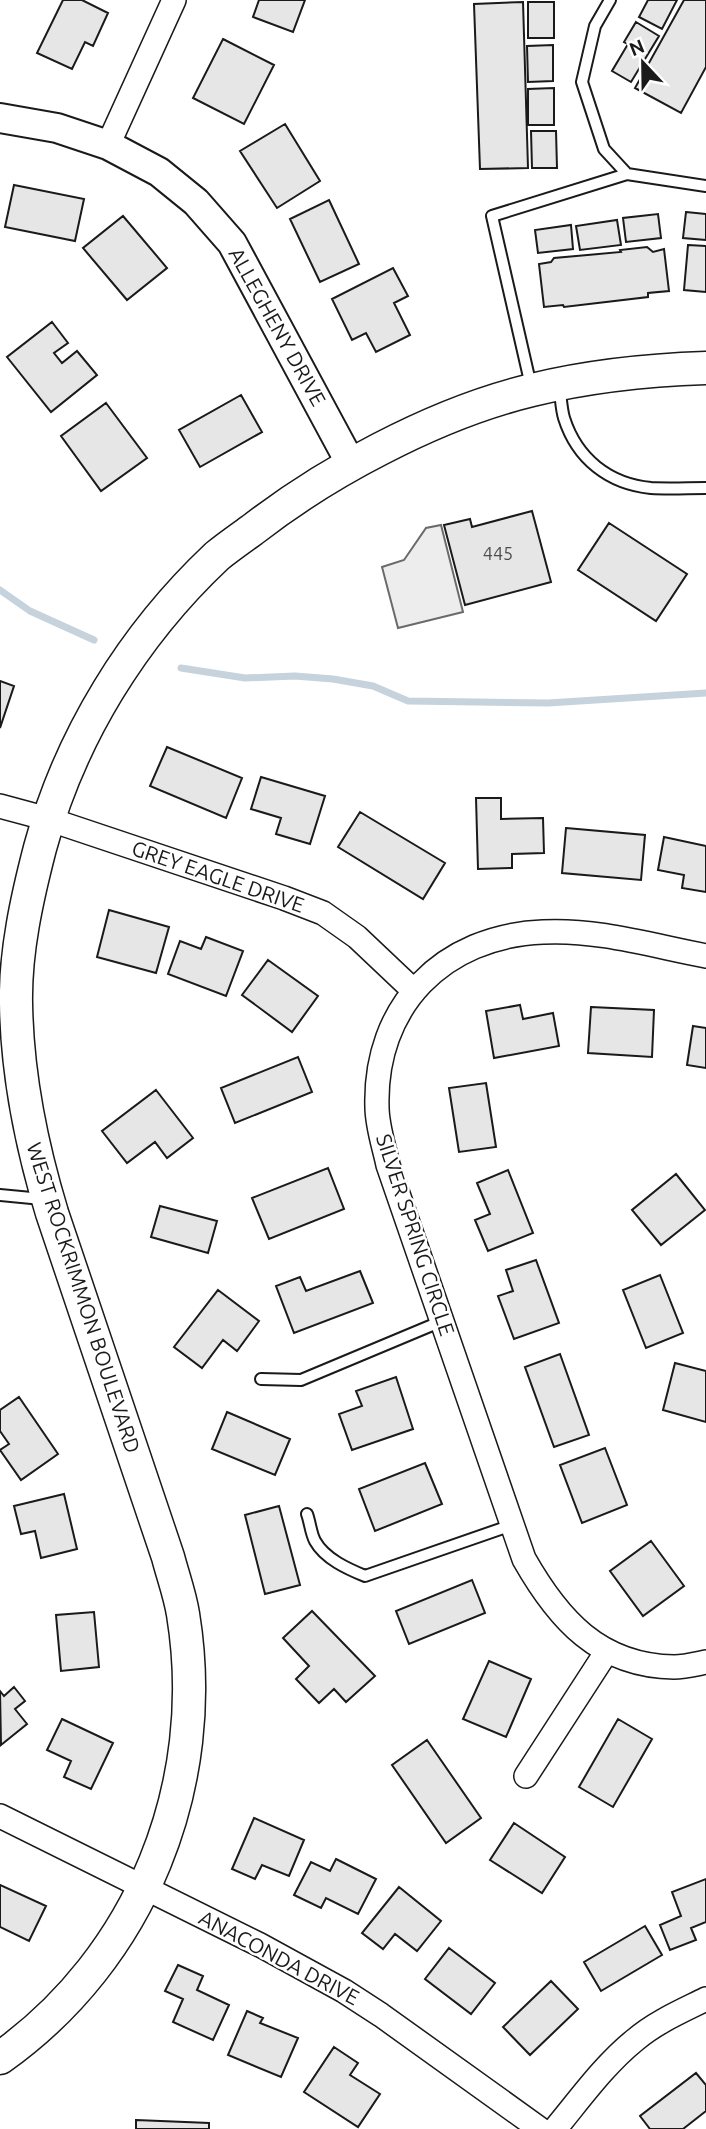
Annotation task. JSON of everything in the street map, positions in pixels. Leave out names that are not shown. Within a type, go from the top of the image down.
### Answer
[{"type":"main road","name":"WEST ROCKRIMMON BOULEVARD","points":[[0,2058],[59,2010],[117,1936],[145,1889],[165,1840],[181,1776],[188,1685],[183,1612],[168,1557],[48,1200],[35,1155],[14,1055],[20,944],[29,890],[48,819],[87,727],[141,640],[219,555],[268,518],[351,464],[457,413],[590,377],[651,370],[706,368]]},
{"type":"street","points":[[108,145],[173,0]]},
{"type":"street","name":"ALLEGHENY DRIVE","points":[[0,118],[57,128],[108,145],[159,172],[196,201],[232,243],[351,464]]},
{"type":"street","name":"GREY EAGLE DRIVE","points":[[0,806],[48,819],[323,913],[357,937],[413,990]]},
{"type":"street","name":"SILVER SPRING CIRCLE","points":[[706,957],[578,932],[541,932],[471,948],[439,967],[413,990],[395,1017],[379,1076],[377,1109],[388,1165],[524,1559],[543,1594],[561,1616],[607,1651],[640,1662],[675,1667],[706,1662]]},
{"type":"street","points":[[526,1776],[607,1651]]},
{"type":"street","name":"ANACONDA DRIVE","points":[[0,1816],[260,1945],[344,1991],[540,2129]]},
{"type":"street","points":[[555,2129],[603,2072],[635,2040],[666,2019],[706,1999]]},
{"type":"lane","points":[[610,0],[595,26],[583,82],[604,149],[627,174]]},
{"type":"lane","points":[[706,186],[627,174],[492,216],[546,387],[574,440],[602,473],[626,483],[651,488],[706,488]]},
{"type":"lane","points":[[0,1195],[48,1200]]},
{"type":"lane","points":[[261,1379],[301,1380],[442,1321]]},
{"type":"lane","points":[[307,1514],[315,1542],[348,1569],[365,1576],[512,1525]]},
{"type":"shaded area","points":[[441,525],[463,612],[398,628],[382,567],[404,560],[426,528]]},
{"type":"building","points":[[63,0],[82,0],[108,13],[93,46],[85,42],[72,69],[37,53]]},
{"type":"building","points":[[259,0],[305,0],[293,32],[253,17]]},
{"type":"building","points":[[648,0],[677,0],[662,29],[639,17]]},
{"type":"building","points":[[684,0],[706,0],[706,67],[681,113],[635,88]]},
{"type":"building","points":[[523,2],[528,168],[480,169],[474,4]]},
{"type":"building","points":[[528,2],[554,2],[554,38],[528,38]]},
{"type":"building","points":[[636,22],[659,36],[631,82],[612,71],[628,44],[624,42]]},
{"type":"building","points":[[223,39],[274,65],[244,124],[193,98]]},
{"type":"building","points":[[553,45],[553,81],[528,82],[527,46]]},
{"type":"building","points":[[554,88],[554,125],[528,125],[528,89]]},
{"type":"building","points":[[285,124],[320,181],[277,208],[240,151]]},
{"type":"building","points":[[531,131],[556,131],[557,168],[532,168]]},
{"type":"building","points":[[14,185],[84,199],[75,241],[5,227]]},
{"type":"building","points":[[329,200],[359,264],[320,282],[290,219]]},
{"type":"building","points":[[686,212],[706,214],[706,240],[683,238]]},
{"type":"building","points":[[658,214],[661,238],[626,242],[623,218]]},
{"type":"building","points":[[123,216],[167,268],[127,300],[83,248]]},
{"type":"building","points":[[617,220],[621,245],[580,250],[576,226]]},
{"type":"building","points":[[571,225],[573,249],[538,253],[535,230]]},
{"type":"building","points":[[688,245],[706,246],[706,292],[684,290]]},
{"type":"building","points":[[647,247],[653,252],[664,249],[669,291],[648,293],[648,297],[544,307],[539,264],[551,262],[554,258]]},
{"type":"building","points":[[393,268],[408,296],[394,303],[410,335],[376,352],[366,333],[352,340],[332,299]]},
{"type":"building","points":[[52,322],[68,343],[54,353],[62,363],[77,351],[97,375],[51,412],[7,357]]},
{"type":"building","points":[[241,395],[262,432],[200,467],[179,430]]},
{"type":"building","points":[[106,403],[147,458],[101,491],[61,436]]},
{"type":"building","points":[[532,511],[551,582],[465,605],[444,525],[470,519],[472,527]]},
{"type":"building","points":[[609,523],[687,574],[656,621],[578,570]]},
{"type":"building","points":[[0,681],[14,686],[0,728]]},
{"type":"building","points":[[167,747],[242,778],[226,818],[150,786]]},
{"type":"building","points":[[261,777],[325,796],[310,844],[276,834],[281,818],[251,809]]},
{"type":"building","points":[[476,798],[501,798],[501,819],[543,818],[544,853],[512,854],[512,868],[478,869]]},
{"type":"building","points":[[360,812],[445,863],[423,899],[338,847]]},
{"type":"building","points":[[566,828],[645,835],[641,880],[562,873]]},
{"type":"building","points":[[664,837],[706,846],[706,892],[682,888],[684,875],[658,870]]},
{"type":"building","points":[[109,910],[169,927],[156,973],[97,957]]},
{"type":"building","points":[[206,937],[243,951],[226,996],[168,974],[180,941],[201,949]]},
{"type":"building","points":[[268,960],[318,996],[292,1032],[242,995]]},
{"type":"building","points":[[520,1005],[523,1019],[553,1013],[559,1046],[494,1058],[486,1011]]},
{"type":"building","points":[[591,1007],[654,1010],[652,1057],[588,1053]]},
{"type":"building","points":[[693,1026],[706,1028],[706,1068],[687,1065]]},
{"type":"building","points":[[298,1057],[312,1092],[235,1123],[221,1088]]},
{"type":"building","points":[[486,1083],[496,1147],[459,1152],[449,1088]]},
{"type":"building","points":[[156,1090],[193,1138],[167,1158],[155,1142],[127,1163],[102,1131]]},
{"type":"building","points":[[328,1168],[344,1209],[269,1239],[252,1198]]},
{"type":"building","points":[[508,1170],[533,1233],[488,1251],[475,1220],[490,1214],[477,1183]]},
{"type":"building","points":[[676,1174],[705,1210],[661,1245],[632,1210]]},
{"type":"building","points":[[160,1206],[217,1221],[208,1253],[151,1237]]},
{"type":"building","points":[[536,1260],[559,1323],[514,1339],[498,1296],[513,1291],[506,1270]]},
{"type":"building","points":[[360,1271],[373,1303],[294,1333],[276,1286],[300,1277],[306,1291]]},
{"type":"building","points":[[660,1275],[683,1333],[646,1348],[623,1290]]},
{"type":"building","points":[[218,1290],[259,1321],[237,1351],[223,1340],[202,1368],[174,1347]]},
{"type":"building","points":[[560,1354],[589,1435],[554,1447],[525,1367]]},
{"type":"building","points":[[675,1363],[706,1371],[706,1422],[663,1410]]},
{"type":"building","points":[[396,1377],[413,1429],[352,1450],[339,1414],[362,1406],[356,1391]]},
{"type":"building","points":[[19,1397],[58,1454],[21,1480],[0,1450],[9,1444],[0,1431],[0,1410]]},
{"type":"building","points":[[227,1412],[290,1439],[275,1475],[212,1449]]},
{"type":"building","points":[[605,1448],[627,1505],[582,1523],[560,1465]]},
{"type":"building","points":[[425,1463],[442,1504],[375,1531],[359,1489]]},
{"type":"building","points":[[64,1494],[77,1549],[41,1558],[35,1531],[21,1534],[14,1506]]},
{"type":"building","points":[[279,1506],[300,1585],[265,1594],[245,1515]]},
{"type":"building","points":[[651,1541],[684,1586],[643,1616],[610,1571]]},
{"type":"building","points":[[472,1580],[485,1613],[409,1644],[396,1611]]},
{"type":"building","points":[[312,1611],[375,1676],[346,1702],[334,1689],[319,1703],[296,1679],[309,1666],[283,1638]]},
{"type":"building","points":[[94,1612],[99,1667],[61,1671],[56,1615]]},
{"type":"building","points":[[489,1661],[531,1679],[506,1737],[463,1719]]},
{"type":"building","points":[[14,1687],[25,1701],[15,1709],[27,1724],[1,1745],[0,1691],[4,1696]]},
{"type":"building","points":[[62,1719],[113,1743],[91,1789],[64,1777],[71,1761],[47,1750]]},
{"type":"building","points":[[618,1719],[652,1739],[613,1807],[579,1787]]},
{"type":"building","points":[[427,1740],[481,1818],[446,1843],[392,1765]]},
{"type":"building","points":[[254,1818],[304,1840],[289,1876],[262,1865],[255,1879],[232,1869]]},
{"type":"building","points":[[514,1823],[565,1857],[542,1893],[490,1860]]},
{"type":"building","points":[[336,1859],[376,1879],[358,1914],[326,1898],[321,1908],[294,1895],[311,1862],[330,1871]]},
{"type":"building","points":[[706,1879],[706,1922],[691,1928],[696,1940],[670,1950],[660,1925],[681,1916],[672,1892]]},
{"type":"building","points":[[0,1885],[46,1906],[29,1941],[0,1927]]},
{"type":"building","points":[[399,1887],[441,1921],[417,1951],[395,1934],[383,1949],[362,1933]]},
{"type":"building","points":[[645,1926],[662,1955],[601,1991],[584,1962]]},
{"type":"building","points":[[449,1948],[495,1983],[471,2014],[425,1979]]},
{"type":"building","points":[[178,1965],[203,1976],[197,1990],[229,2005],[213,2040],[173,2022],[183,1999],[165,1991]]},
{"type":"building","points":[[551,1981],[578,2009],[530,2055],[503,2027]]},
{"type":"building","points":[[247,2011],[263,2018],[260,2023],[298,2038],[281,2077],[228,2055]]},
{"type":"building","points":[[334,2047],[358,2063],[350,2075],[380,2094],[358,2127],[304,2092]]},
{"type":"building","points":[[696,2073],[706,2085],[706,2111],[683,2129],[650,2129],[640,2116]]},
{"type":"building","points":[[136,2120],[209,2123],[209,2129],[136,2129]]},
{"type":"waterway","points":[[0,590],[30,611],[94,640]]},
{"type":"waterway","points":[[181,668],[245,678],[295,676],[333,679],[373,686],[408,701],[548,703],[706,693]]}]
